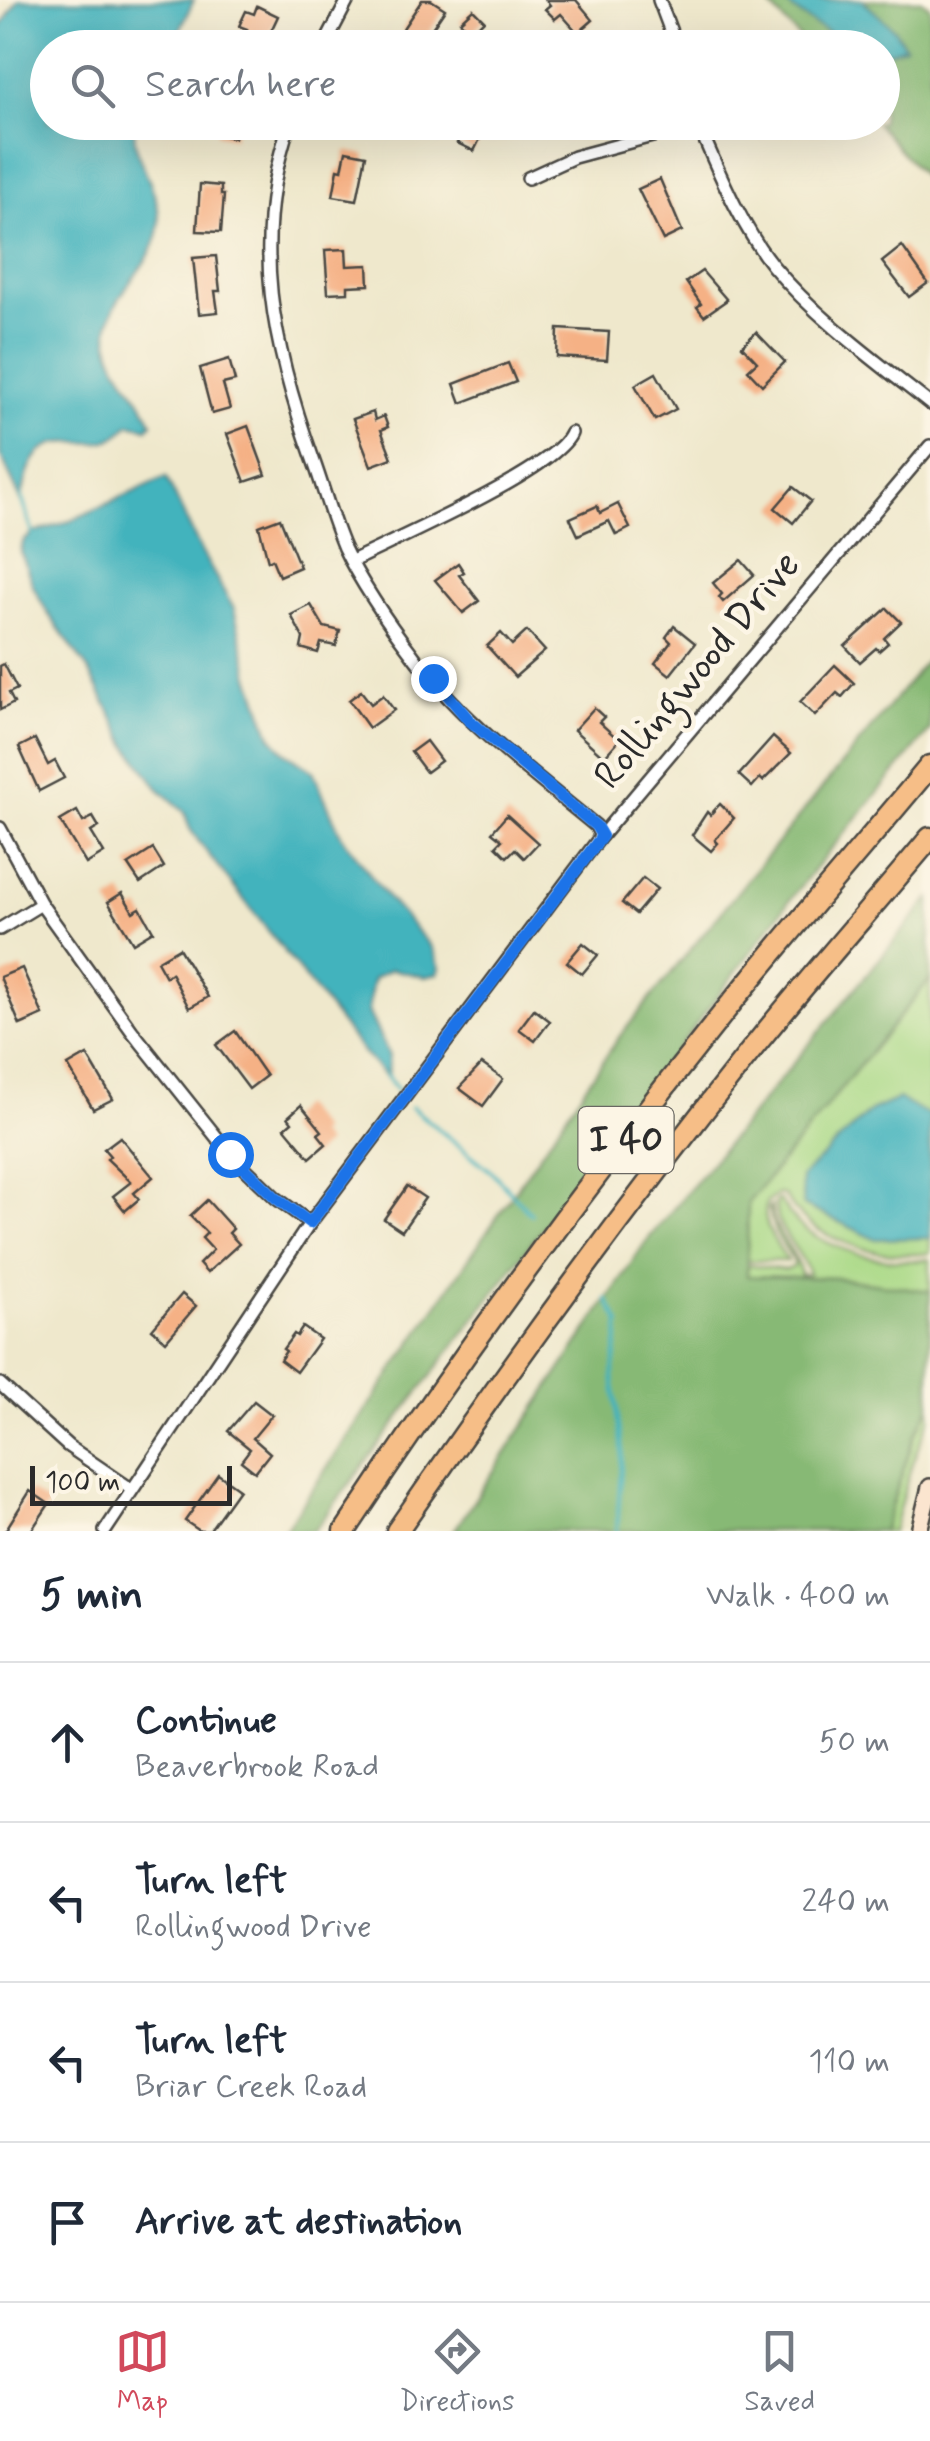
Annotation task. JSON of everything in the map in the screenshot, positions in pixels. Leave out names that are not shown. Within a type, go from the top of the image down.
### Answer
[{"type":"highway","name":"I 40","points":[[344,1531],[560,1225],[726,1011],[930,766]]},
{"type":"highway","name":"I 40","points":[[397,1531],[585,1265],[750,1051],[930,838]]},
{"type":"street","points":[[332,30],[348,0]]},
{"type":"street","points":[[658,0],[670,30]]},
{"type":"street","points":[[284,140],[268,228],[270,308],[289,393],[345,550],[410,652],[469,720],[596,826],[602,836]]},
{"type":"street","points":[[528,178],[574,157],[636,140]]},
{"type":"street","points":[[705,140],[741,214],[774,266],[846,335],[930,404]]},
{"type":"street","points":[[352,561],[520,476],[567,443],[572,433]]},
{"type":"street","name":"Rollingwood Drive","points":[[105,1531],[310,1223],[602,836],[930,446]]},
{"type":"street","points":[[0,828],[41,904],[132,1032],[230,1154],[276,1198],[310,1223]]},
{"type":"street","points":[[0,928],[41,904]]},
{"type":"street","points":[[0,1384],[68,1446],[132,1490]]},
{"type":"street","points":[[919,1531],[930,1487]]},
{"type":"green space","points":[[765,0],[922,0],[930,7],[930,184],[891,140],[900,140],[900,30],[792,30]]},
{"type":"green space","points":[[930,656],[930,730],[799,888],[314,1531],[284,1531],[620,1036]]},
{"type":"green space","points":[[930,898],[930,979],[748,1203],[747,1276],[836,1278],[930,1291],[930,1406],[915,1435],[883,1531],[454,1531],[645,1243]]},
{"type":"green space","points":[[930,979],[930,1253],[890,1253],[848,1244],[811,1224],[784,1195],[778,1194],[767,1202],[766,1218],[770,1233],[788,1261],[747,1261],[748,1203]]},
{"type":"green space","points":[[776,1200],[800,1225],[829,1243],[879,1258],[930,1259],[930,1291],[836,1278],[747,1276],[747,1265],[786,1270],[794,1267],[776,1234],[771,1206],[775,1225],[794,1257],[801,1275],[809,1274],[778,1220]]},
{"type":"green space","points":[[930,1406],[930,1418],[912,1463],[893,1531],[883,1531],[915,1435]]},
{"type":"water","points":[[18,0],[194,0],[180,30],[30,30],[30,140],[135,140],[155,197],[159,225],[149,255],[120,297],[108,327],[116,364],[152,423],[148,428],[129,424],[106,441],[48,447],[38,454],[30,468],[21,500],[0,454],[0,28]]},
{"type":"water","points":[[782,0],[862,0],[895,30],[825,30]]},
{"type":"water","points":[[166,477],[234,609],[250,676],[271,736],[285,752],[313,771],[341,835],[387,897],[433,949],[440,968],[438,974],[425,977],[391,969],[373,979],[368,1011],[389,1056],[387,1078],[202,846],[184,811],[158,788],[128,746],[89,671],[33,586],[21,553],[23,542],[33,533],[70,521]]},
{"type":"water","points":[[898,1099],[930,1116],[930,1238],[875,1239],[803,1205],[801,1177],[870,1111]]},
{"type":"building","points":[[422,0],[431,0],[445,9],[431,30],[402,30]]},
{"type":"building","points":[[546,0],[576,0],[593,20],[581,30],[575,30],[561,14],[555,19],[545,9],[550,5]]},
{"type":"building","points":[[257,6],[278,16],[271,30],[247,30],[239,26],[246,11],[254,14]]},
{"type":"building","points":[[473,9],[484,20],[474,30],[468,30],[460,21]]},
{"type":"building","points":[[458,140],[480,140],[474,151],[457,143]]},
{"type":"building","points":[[346,151],[366,155],[357,200],[333,196]]},
{"type":"building","points":[[660,179],[682,231],[663,240],[638,189]]},
{"type":"building","points":[[200,184],[221,186],[221,232],[197,231]]},
{"type":"building","points":[[902,246],[928,283],[909,297],[882,262]]},
{"type":"building","points":[[346,249],[347,266],[368,265],[369,285],[348,286],[348,292],[328,293],[325,250]]},
{"type":"building","points":[[216,256],[218,312],[199,314],[193,258]]},
{"type":"building","points":[[702,271],[727,300],[704,316],[686,282]]},
{"type":"building","points":[[558,329],[609,332],[607,360],[557,357]]},
{"type":"building","points":[[756,332],[785,362],[762,385],[748,370],[757,362],[742,346]]},
{"type":"building","points":[[229,359],[235,381],[223,384],[230,409],[212,414],[200,368]]},
{"type":"building","points":[[508,363],[516,382],[461,403],[454,384]]},
{"type":"building","points":[[656,373],[676,409],[655,420],[635,385]]},
{"type":"building","points":[[373,412],[375,420],[384,416],[388,427],[381,430],[392,458],[371,466],[353,419]]},
{"type":"building","points":[[248,426],[266,475],[245,482],[227,434]]},
{"type":"building","points":[[793,487],[811,501],[793,523],[775,508]]},
{"type":"building","points":[[618,504],[630,528],[616,535],[609,521],[578,535],[570,518],[597,506],[600,513]]},
{"type":"building","points":[[280,518],[300,567],[279,576],[272,559],[268,561],[259,526]]},
{"type":"building","points":[[741,560],[754,575],[723,602],[713,583]]},
{"type":"building","points":[[458,563],[464,572],[459,575],[479,601],[463,613],[435,580]]},
{"type":"building","points":[[311,605],[324,627],[340,631],[336,646],[321,643],[318,653],[301,648],[303,638],[291,615]]},
{"type":"building","points":[[887,608],[901,622],[884,638],[888,643],[860,662],[845,646]]},
{"type":"building","points":[[674,626],[695,643],[670,675],[655,663],[671,642],[666,637]]},
{"type":"building","points":[[527,631],[545,651],[515,677],[487,646],[501,633],[512,645]]},
{"type":"building","points":[[4,664],[17,689],[9,693],[14,703],[0,710],[0,666]]},
{"type":"building","points":[[835,665],[854,683],[842,697],[837,693],[815,716],[800,702]]},
{"type":"building","points":[[361,691],[371,704],[383,695],[394,710],[369,728],[349,700]]},
{"type":"building","points":[[594,708],[604,717],[599,722],[619,740],[604,757],[574,730]]},
{"type":"building","points":[[773,737],[791,753],[752,787],[739,775]]},
{"type":"building","points":[[35,739],[48,765],[55,761],[64,778],[39,791],[19,747]]},
{"type":"building","points":[[426,741],[441,761],[426,772],[411,752]]},
{"type":"building","points":[[720,804],[734,818],[715,840],[718,843],[711,851],[692,835],[707,812],[710,815]]},
{"type":"building","points":[[77,811],[83,822],[93,817],[99,827],[91,832],[104,853],[86,864],[60,821]]},
{"type":"building","points":[[507,815],[538,843],[524,858],[515,849],[507,857],[496,846],[502,840],[492,832]]},
{"type":"building","points":[[153,849],[164,867],[140,883],[128,865]]},
{"type":"building","points":[[643,878],[657,889],[636,914],[622,903]]},
{"type":"building","points":[[122,893],[133,912],[140,908],[153,931],[133,943],[108,902]]},
{"type":"building","points":[[583,943],[598,955],[582,974],[567,962]]},
{"type":"building","points":[[179,948],[208,997],[189,1008],[171,973],[166,977],[157,961]]},
{"type":"building","points":[[22,968],[43,1015],[20,1025],[0,977]]},
{"type":"building","points":[[534,1009],[550,1021],[535,1041],[519,1029]]},
{"type":"building","points":[[235,1031],[266,1076],[249,1089],[216,1045]]},
{"type":"building","points":[[87,1055],[113,1099],[93,1109],[68,1066]]},
{"type":"building","points":[[482,1064],[503,1079],[483,1106],[459,1088]]},
{"type":"building","points":[[301,1105],[322,1131],[318,1134],[326,1144],[310,1158],[285,1128],[292,1122],[288,1117]]},
{"type":"building","points":[[120,1137],[153,1177],[134,1193],[139,1199],[125,1211],[113,1196],[131,1182],[107,1159],[110,1156],[104,1149]]},
{"type":"building","points":[[407,1186],[425,1198],[402,1231],[384,1219]]},
{"type":"building","points":[[207,1200],[233,1229],[229,1233],[239,1244],[207,1273],[199,1264],[213,1250],[202,1238],[207,1233],[190,1216]]},
{"type":"building","points":[[182,1294],[196,1306],[166,1341],[152,1329]]},
{"type":"building","points":[[303,1327],[320,1339],[296,1372],[280,1360],[286,1351],[283,1349]]},
{"type":"building","points":[[254,1401],[272,1415],[253,1438],[270,1453],[255,1472],[241,1461],[250,1449],[228,1431]]},
{"type":"building","points":[[218,1474],[239,1489],[209,1531],[200,1531],[185,1521]]},
{"type":"building","points":[[30,1491],[49,1504],[31,1531],[5,1531]]},
{"type":"waterway","points":[[21,495],[33,534]]},
{"type":"waterway","points":[[386,1075],[397,1090]]},
{"type":"waterway","points":[[411,1107],[492,1172],[531,1214]]},
{"type":"waterway","points":[[607,1299],[620,1323],[613,1376],[622,1451],[617,1531]]},
{"type":"route","points":[[230,1154],[276,1198],[310,1223],[602,836],[596,826],[469,720],[433,678]]}]
